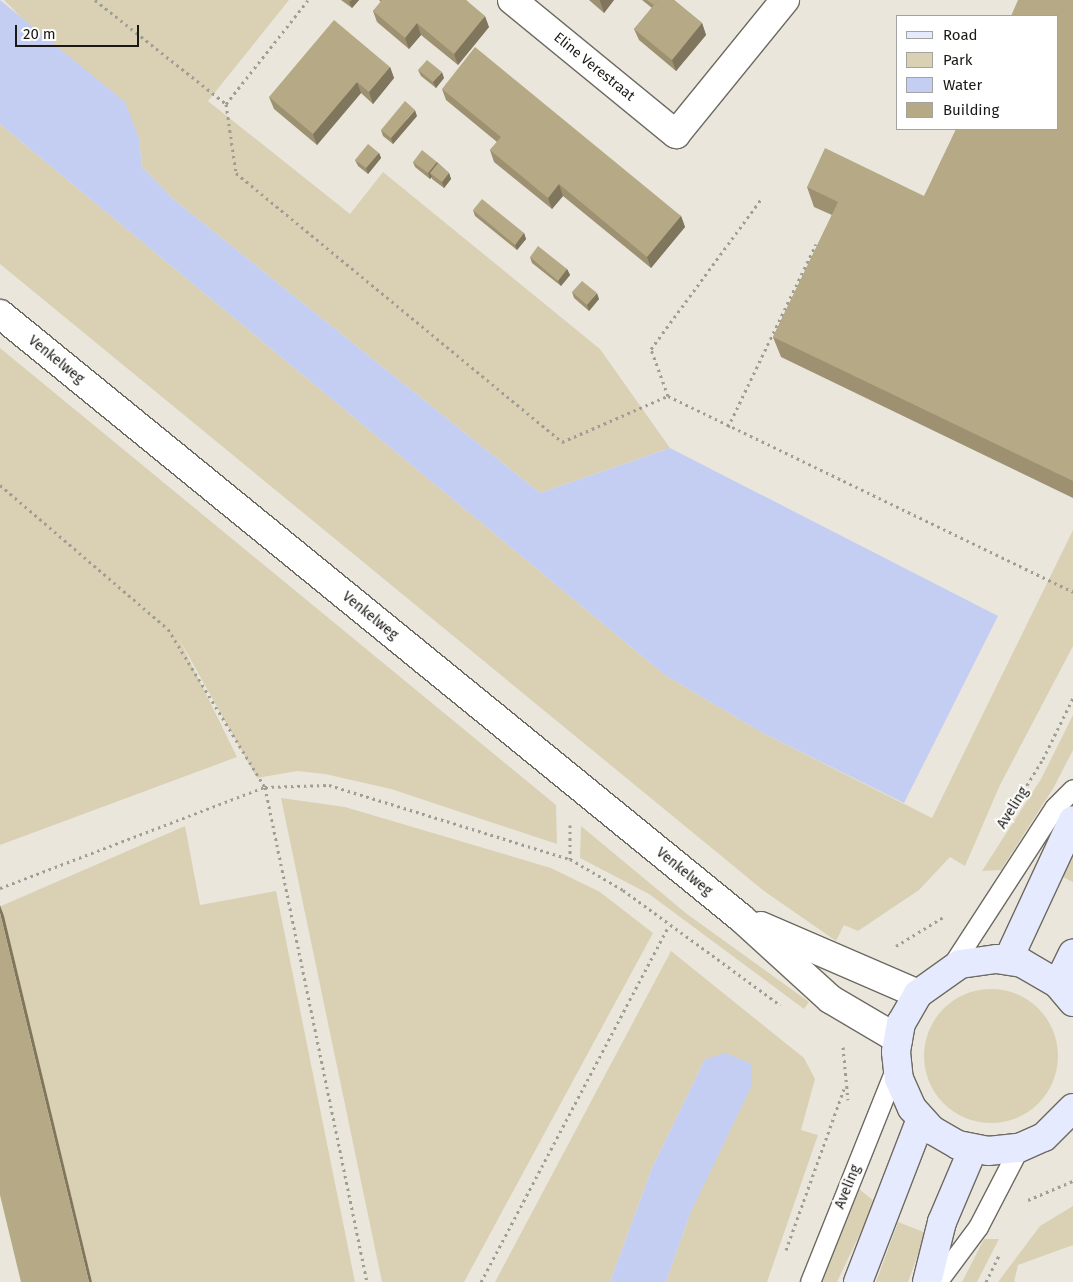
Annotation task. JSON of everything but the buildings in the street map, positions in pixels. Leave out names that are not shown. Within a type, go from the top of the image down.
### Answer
[{"type":"main road","points":[[1008,960],[1073,820]]},
{"type":"main road","points":[[1070,1117],[1044,1137],[1019,1148],[973,1149],[944,1139],[921,1119],[904,1094],[897,1052],[918,994],[949,970],[984,960],[1008,960],[1035,968],[1065,993],[1073,953]]},
{"type":"main road","points":[[858,1282],[921,1119]]},
{"type":"main road","points":[[928,1282],[942,1222],[973,1149]]},
{"type":"street","name":"Eline Verestraat","points":[[512,0],[676,134],[785,0]]},
{"type":"street","name":"Venkelweg","points":[[0,314],[740,917],[830,999],[897,1052]]},
{"type":"street","name":"Venkelweg","points":[[740,917],[918,994]]},
{"type":"lane","points":[[949,970],[1055,807],[1073,789]]},
{"type":"lane","name":"Aveling","points":[[810,1282],[897,1052]]},
{"type":"lane","points":[[938,1282],[978,1227],[1019,1148]]},
{"type":"path","points":[[94,0],[226,104],[236,173],[562,442],[668,396]]},
{"type":"path","points":[[226,104],[308,0]]},
{"type":"path","points":[[761,199],[650,349],[668,396],[728,427],[1073,592]]},
{"type":"path","points":[[728,427],[816,244]]},
{"type":"path","points":[[0,485],[168,629],[265,787],[367,1282]]},
{"type":"path","name":"Aveling","points":[[999,831],[1043,759],[1073,698]]},
{"type":"path","points":[[0,888],[265,787],[329,785],[570,859],[623,890],[668,925],[788,1011]]},
{"type":"path","points":[[948,915],[952,908]]},
{"type":"path","points":[[481,1282],[668,925]]},
{"type":"path","points":[[785,1254],[844,1089],[842,1052],[835,1046]]},
{"type":"path","points":[[1025,1201],[1073,1181]]},
{"type":"green space","points":[[4,0],[289,0],[208,101],[350,214],[383,172],[600,349],[670,448],[540,493],[173,199],[142,167],[139,138]]},
{"type":"green space","points":[[0,124],[665,675],[761,732],[932,818],[1073,530],[1073,646],[1000,785],[965,866],[950,857],[919,890],[858,931],[844,925],[836,941],[764,891],[0,264]]},
{"type":"green space","points":[[0,348],[556,805],[557,844],[391,789],[325,774],[297,771],[257,778],[179,639],[237,757],[0,845]]},
{"type":"green space","points":[[1073,715],[1073,750],[1054,787],[1001,870],[982,871],[1041,779]]},
{"type":"green space","points":[[281,798],[345,807],[551,868],[600,892],[653,933],[464,1282],[382,1282]]},
{"type":"green space","points":[[185,826],[200,905],[276,891],[355,1282],[92,1282],[1,906]]},
{"type":"green space","points":[[581,826],[687,914],[809,1002],[804,1009],[649,894],[580,858]]},
{"type":"green space","points":[[1073,851],[1073,882],[1061,876]]},
{"type":"green space","points":[[671,951],[804,1058],[815,1079],[801,1130],[818,1135],[767,1282],[666,1282],[690,1214],[705,1059],[652,1168],[610,1282],[495,1282]]},
{"type":"green space","points":[[991,989],[1017,994],[1039,1008],[1053,1030],[1058,1056],[1053,1082],[1039,1104],[1017,1118],[991,1123],[965,1118],[943,1104],[929,1082],[924,1056],[929,1030],[943,1008],[965,994]]},
{"type":"green space","points":[[858,1188],[875,1202],[837,1282],[820,1282]]},
{"type":"green space","points":[[1073,1206],[1073,1245],[1018,1265],[1014,1282],[998,1282],[1040,1226]]},
{"type":"green space","points":[[898,1222],[926,1233],[908,1282],[876,1282]]},
{"type":"green space","points":[[984,1239],[999,1239],[977,1282],[962,1282]]},
{"type":"water","points":[[0,0],[125,102],[139,138],[142,167],[173,199],[540,493],[670,448],[998,616],[904,803],[761,732],[665,675],[0,124]]},
{"type":"water","points":[[726,1053],[752,1064],[752,1085],[690,1214],[666,1282],[610,1282],[652,1168],[705,1059]]}]
